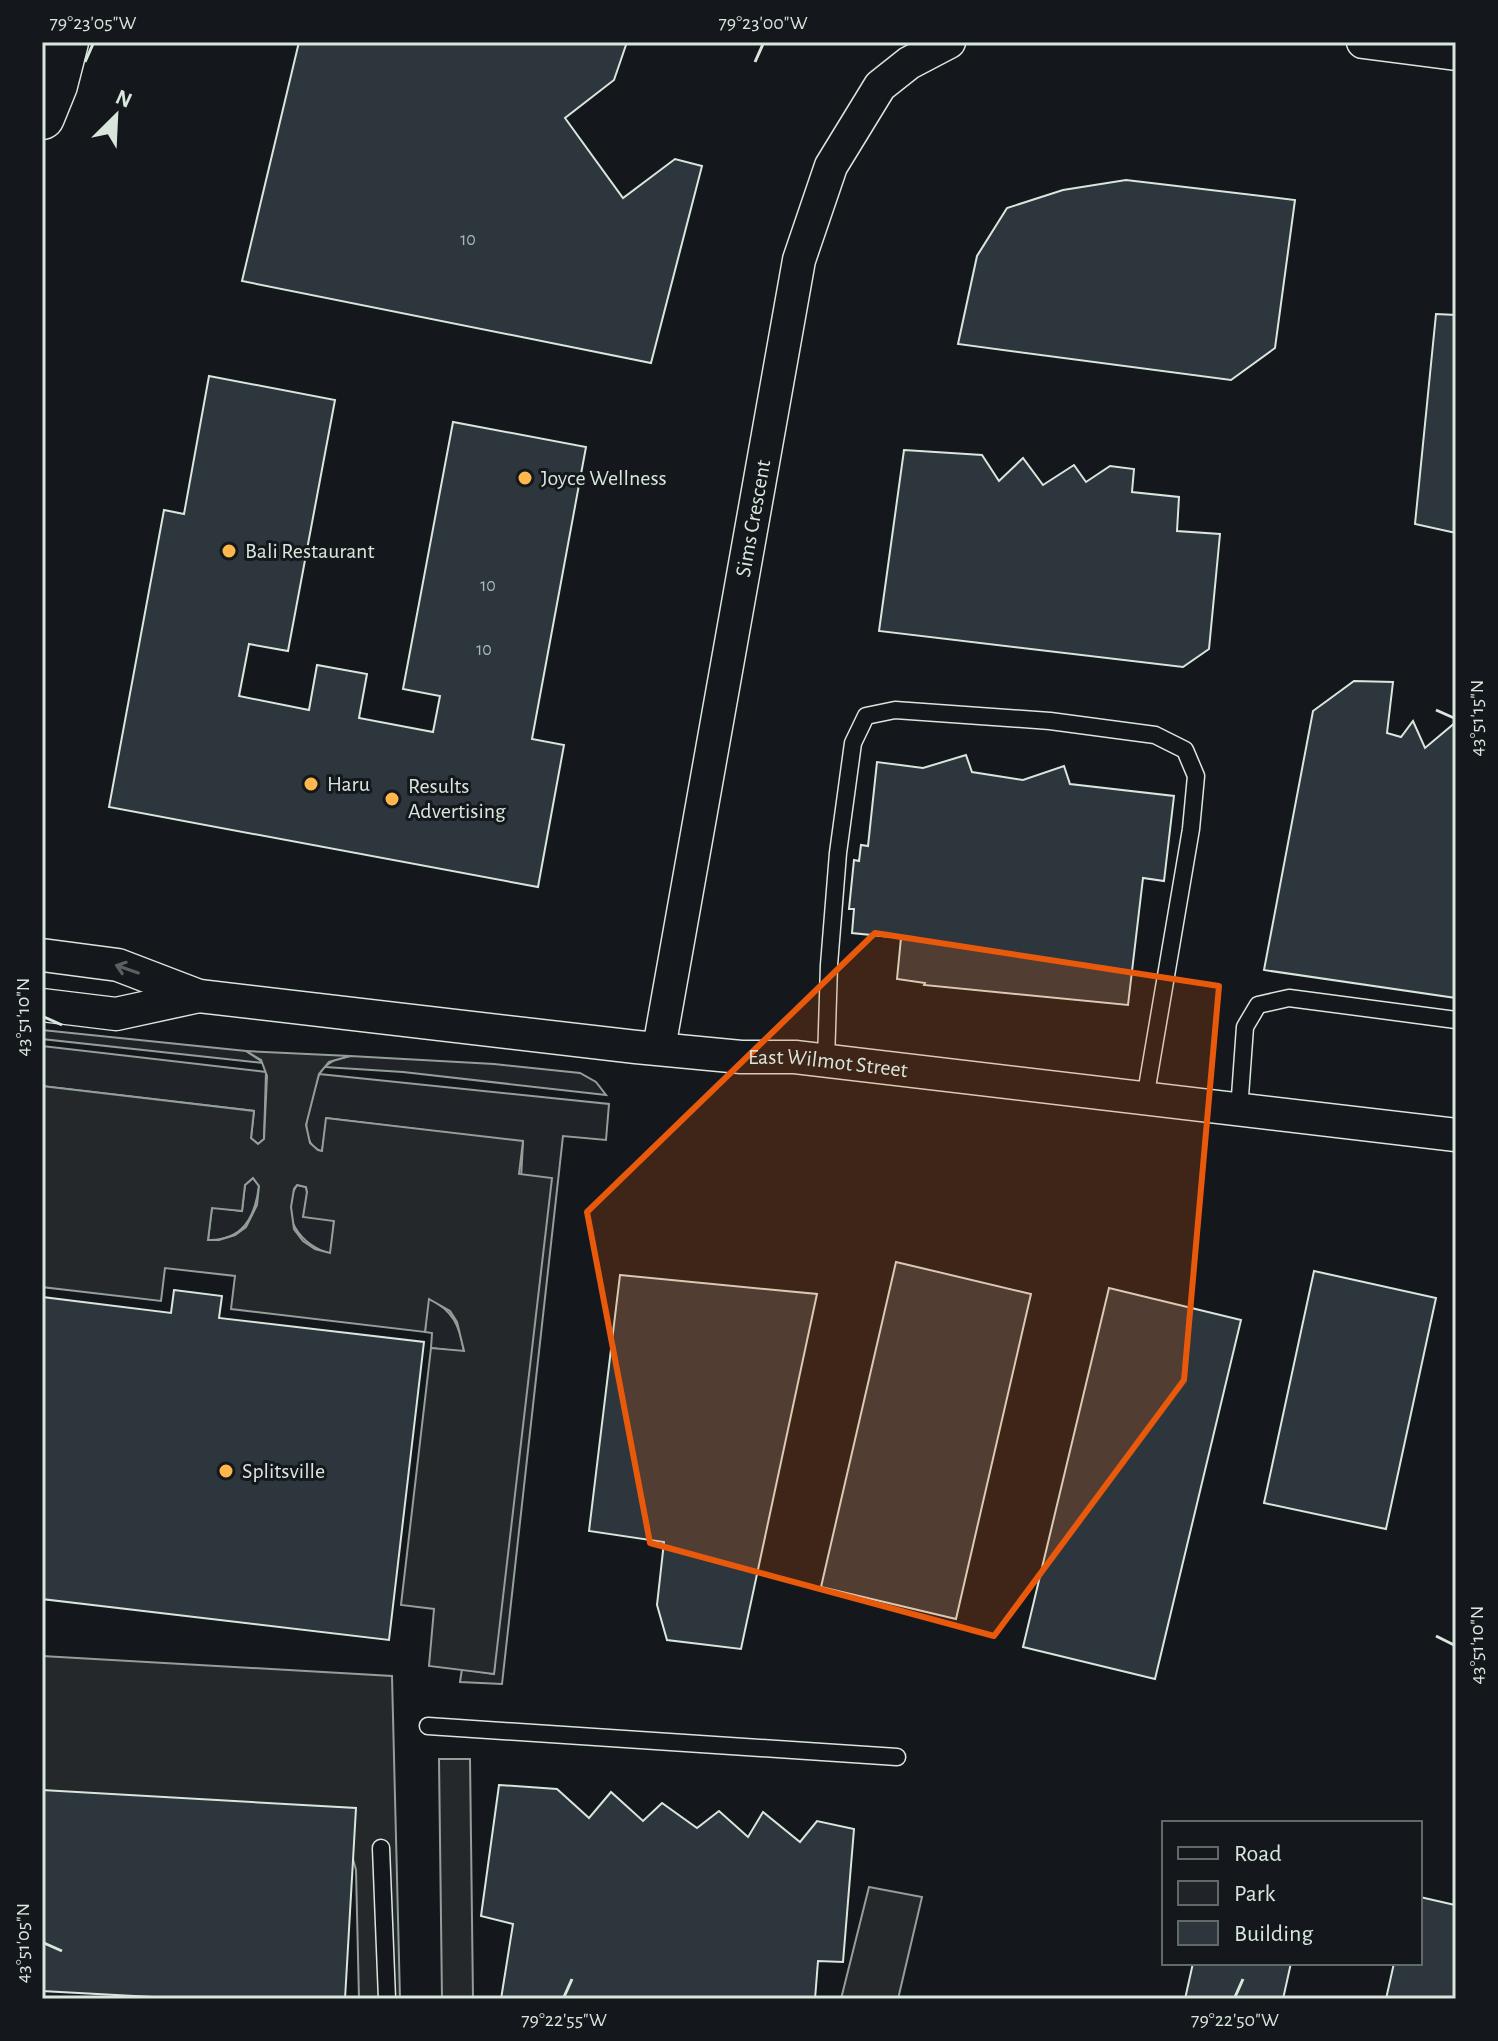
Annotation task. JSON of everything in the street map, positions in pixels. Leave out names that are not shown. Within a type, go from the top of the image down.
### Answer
[{"type":"main road","points":[[42,117],[55,85],[66,42]]},
{"type":"street","name":"Sims Crescent","points":[[659,1048],[799,260],[831,166],[880,86],[909,63],[949,42]]},
{"type":"street","points":[[1363,42],[1456,54]]},
{"type":"street","name":"East Wilmot Street","points":[[42,955],[118,965],[199,996],[741,1057],[795,1057],[1456,1135]]},
{"type":"street","name":"East Wilmot Street","points":[[42,1005],[116,1014],[199,996]]},
{"type":"lane","points":[[826,1061],[829,965],[838,853],[853,743],[866,716],[895,710],[1050,721],[1155,735],[1185,750],[1196,776],[1191,829],[1145,1099]]},
{"type":"lane","points":[[1239,1110],[1245,1027],[1258,1005],[1289,998],[1456,1020]]},
{"type":"lane","points":[[428,1726],[897,1757]]},
{"type":"lane","points":[[381,1848],[387,1999]]},
{"type":"highlighted area","points":[[875,933],[1219,986],[1184,1380],[994,1636],[650,1543],[587,1212]]},
{"type":"green space","points":[[42,1030],[246,1051],[264,1063],[42,1039]]},
{"type":"green space","points":[[42,1046],[266,1072],[264,1139],[258,1144],[251,1138],[254,1111],[42,1086]]},
{"type":"green space","points":[[350,1056],[494,1064],[580,1073],[596,1082],[606,1095],[403,1072],[324,1067],[336,1059]]},
{"type":"green space","points":[[319,1074],[609,1104],[606,1140],[563,1136],[502,1684],[460,1682],[462,1669],[494,1674],[523,1142],[327,1118],[322,1152],[313,1146],[306,1128]]},
{"type":"green space","points":[[253,1178],[259,1186],[254,1208],[245,1225],[230,1236],[208,1240],[212,1207],[242,1211],[245,1185]]},
{"type":"green space","points":[[297,1185],[306,1187],[307,1192],[334,1221],[331,1254],[310,1244],[295,1228],[290,1208],[291,1196]]},
{"type":"green space","points":[[428,1298],[444,1308],[454,1320],[464,1352],[431,1348],[432,1333],[425,1332]]},
{"type":"shaded area","points":[[246,1051],[350,1056],[329,1062],[319,1074],[306,1125],[310,1143],[318,1150],[322,1151],[326,1118],[523,1141],[519,1174],[552,1178],[494,1674],[429,1666],[434,1609],[401,1605],[431,1348],[464,1351],[457,1322],[450,1311],[429,1299],[425,1332],[231,1309],[235,1276],[165,1268],[161,1301],[42,1287],[42,1086],[254,1111],[251,1138],[258,1144],[264,1139],[267,1076],[261,1060]],"holes":[[[253,1178],[259,1186],[257,1205],[246,1227],[235,1235],[208,1240],[212,1208],[242,1211],[245,1185]],[[297,1185],[306,1187],[307,1192],[303,1217],[334,1221],[330,1253],[315,1249],[303,1241],[294,1229],[291,1207]]]},
{"type":"shaded area","points":[[42,1656],[392,1676],[400,1999],[359,1999],[356,1870],[353,1859],[42,1790]]},
{"type":"shaded area","points":[[439,1759],[470,1759],[473,1999],[442,1999]]},
{"type":"shaded area","points":[[869,1887],[922,1897],[898,1999],[841,1999]]},
{"type":"building","points":[[299,42],[627,42],[614,80],[565,118],[623,198],[675,159],[702,166],[651,363],[242,281]]},
{"type":"building","points":[[1126,180],[1295,200],[1275,348],[1231,380],[958,344],[977,256],[1007,208],[1063,190]]},
{"type":"building","points":[[1436,314],[1456,315],[1456,533],[1415,524]]},
{"type":"building","points":[[209,376],[335,400],[288,651],[249,644],[239,696],[309,710],[317,665],[367,674],[359,718],[433,732],[440,696],[403,689],[453,422],[586,447],[532,739],[564,745],[538,887],[109,807],[164,510],[184,514]]},
{"type":"building","points":[[904,450],[982,455],[999,481],[1023,458],[1043,485],[1074,465],[1086,482],[1110,466],[1134,469],[1132,492],[1179,497],[1177,531],[1220,534],[1209,649],[1183,667],[879,631]]},
{"type":"building","points":[[1354,681],[1393,682],[1387,733],[1401,737],[1413,721],[1425,748],[1456,722],[1456,998],[1264,970],[1313,711]]},
{"type":"building","points":[[966,755],[972,772],[1023,780],[1064,766],[1070,784],[1174,796],[1164,881],[1143,878],[1128,1005],[924,985],[897,979],[901,938],[852,933],[854,909],[849,909],[854,860],[859,861],[861,845],[868,846],[877,762],[923,768]]},
{"type":"building","points":[[896,1262],[1031,1294],[956,1619],[821,1587]]},
{"type":"building","points":[[1314,1271],[1436,1298],[1386,1529],[1264,1503]]},
{"type":"building","points":[[620,1275],[817,1294],[741,1649],[667,1640],[657,1605],[664,1542],[589,1531]]},
{"type":"building","points":[[1109,1288],[1241,1320],[1155,1679],[1023,1647]]},
{"type":"building","name":"Splitsville","points":[[174,1290],[222,1296],[219,1318],[424,1342],[389,1640],[42,1599],[42,1297],[171,1313]]},
{"type":"building","points":[[499,1785],[557,1789],[589,1818],[611,1792],[643,1821],[662,1803],[697,1828],[719,1811],[748,1837],[763,1812],[800,1842],[817,1821],[854,1829],[843,1962],[818,1961],[815,1999],[501,1999],[513,1924],[481,1916]]},
{"type":"building","points":[[42,1790],[356,1808],[345,1999],[190,1999],[42,1991]]},
{"type":"building","points":[[1422,1897],[1455,1905],[1456,1899],[1456,1999],[1386,1999],[1394,1965],[1422,1965]]},
{"type":"building","points":[[1193,1965],[1291,1965],[1283,1999],[1185,1999]]},
{"type":"place","name":"Joyce Wellness","points":[[525,478]]},
{"type":"place","name":"Bali Restaurant","points":[[229,551]]},
{"type":"place","name":"Haru","points":[[311,784]]},
{"type":"place","name":"Results Advertising","points":[[392,799]]},
{"type":"place","name":"Splitsville","points":[[226,1471]]}]
